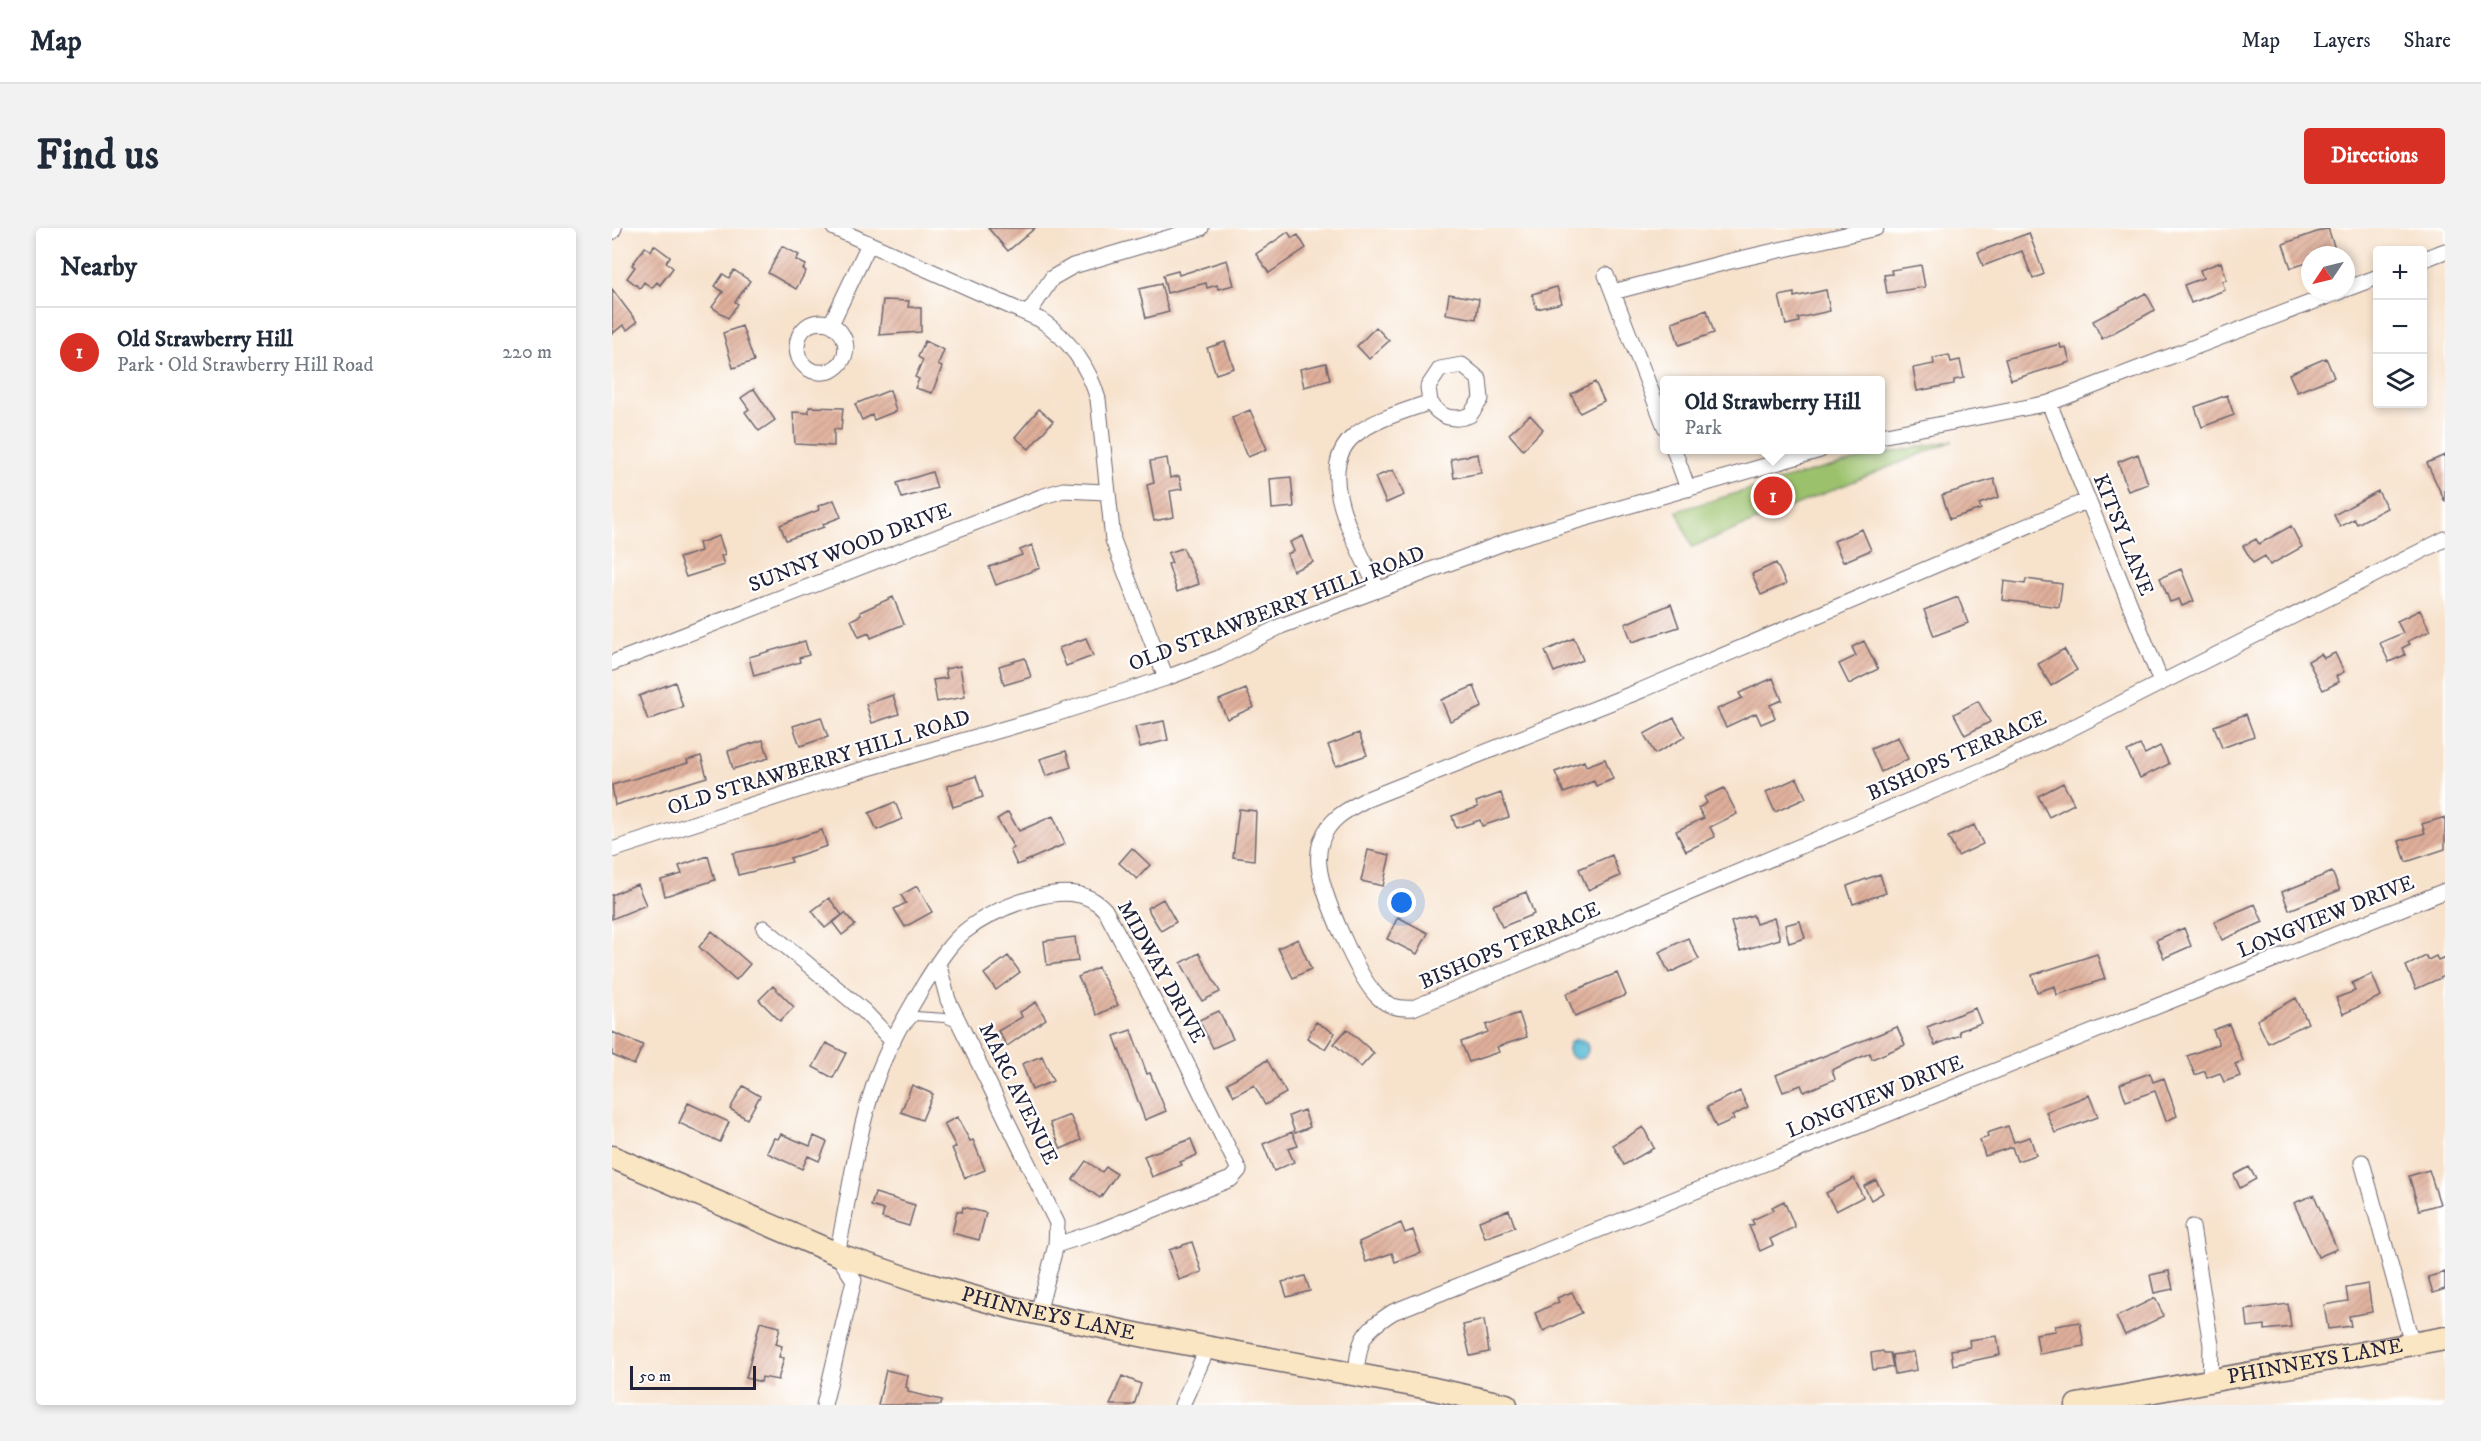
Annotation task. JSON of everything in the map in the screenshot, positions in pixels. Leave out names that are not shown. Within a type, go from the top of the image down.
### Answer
[{"type":"main road","name":"PHINNEYS LANE","points":[[612,1157],[837,1254],[919,1282],[1038,1313],[1356,1376],[1429,1388],[1506,1405]]},
{"type":"main road","name":"PHINNEYS LANE","points":[[2077,1405],[2100,1403],[2445,1338]]},
{"type":"street","points":[[834,228],[1028,314],[1060,333],[1078,356],[1093,381],[1098,399],[1106,492],[1113,540],[1166,678]]},
{"type":"street","points":[[1028,314],[1052,279],[1073,266],[1201,228]]},
{"type":"street","points":[[1613,292],[1727,262],[1876,228]]},
{"type":"street","points":[[831,324],[869,244]]},
{"type":"street","points":[[2427,258],[2445,251]]},
{"type":"street","points":[[1606,275],[1660,414]]},
{"type":"street","points":[[2355,286],[2373,279]]},
{"type":"street","points":[[1885,435],[2049,403],[2318,300]]},
{"type":"street","points":[[1378,590],[1336,489],[1337,460],[1346,445],[1357,434],[1430,402]]},
{"type":"street","name":"KITSY LANE","points":[[2049,403],[2086,501],[2162,682]]},
{"type":"street","points":[[1675,454],[1688,489]]},
{"type":"street","name":"OLD STRAWBERRY HILL ROAD","points":[[612,850],[844,775],[1048,716],[1166,678],[1228,654],[1281,626],[1520,537],[1806,454]]},
{"type":"street","name":"SUNNY WOOD DRIVE","points":[[612,663],[1041,497],[1064,490],[1106,492]]},
{"type":"street","name":"BISHOPS TERRACE","points":[[2086,501],[1642,690],[1365,800],[1344,812],[1327,828],[1319,851],[1319,866],[1356,964],[1371,990],[1390,1005],[1413,1008],[1941,789],[2058,735],[2445,539]]},
{"type":"street","name":"LONGVIEW DRIVE","points":[[1356,1376],[1358,1350],[1365,1333],[1393,1312],[2445,891]]},
{"type":"street","name":"MIDWAY DRIVE","points":[[837,1254],[856,1154],[872,1094],[893,1042],[938,963],[963,933],[1015,904],[1046,894],[1070,893],[1086,895],[1097,902],[1123,941],[1239,1170],[1231,1179],[1099,1231],[1056,1245]]},
{"type":"street","points":[[764,928],[871,1018],[893,1042]]},
{"type":"street","name":"MARC AVENUE","points":[[938,963],[943,987],[1057,1223],[1056,1245]]},
{"type":"street","points":[[2362,1162],[2412,1344]]},
{"type":"street","points":[[2192,1227],[2211,1345],[2210,1382]]},
{"type":"street","points":[[1038,1313],[1056,1245]]},
{"type":"street","points":[[824,1405],[854,1280],[837,1254]]},
{"type":"street","points":[[1182,1405],[1208,1347]]},
{"type":"lane","points":[[893,1042],[915,1016],[945,1018],[960,1024]]},
{"type":"green space","points":[[1953,441],[1692,547],[1677,511],[1848,462]]},
{"type":"water","points":[[1578,1039],[1585,1042],[1588,1049],[1585,1056],[1578,1059],[1571,1056],[1568,1049],[1571,1042]]},
{"type":"building","points":[[988,228],[1035,228],[1008,251]]},
{"type":"building","points":[[2328,228],[2334,246],[2301,246],[2301,265],[2291,268],[2283,244]]},
{"type":"building","points":[[1288,232],[1292,238],[1298,235],[1306,248],[1269,273],[1256,254]]},
{"type":"building","points":[[2029,233],[2044,274],[2033,279],[2022,251],[1983,266],[1978,252]]},
{"type":"building","points":[[654,245],[670,257],[666,262],[673,268],[660,285],[657,282],[652,288],[644,282],[640,288],[627,278],[635,267],[632,265],[645,247],[651,251]]},
{"type":"building","points":[[782,246],[799,255],[796,260],[806,265],[803,269],[806,271],[796,289],[768,273]]},
{"type":"building","points":[[1227,260],[1234,285],[1218,289],[1217,285],[1207,288],[1206,283],[1167,293],[1163,275],[1178,271],[1179,275]]},
{"type":"building","points":[[2221,262],[2227,280],[2222,281],[2225,290],[2191,303],[2184,285],[2203,278],[2200,270]]},
{"type":"building","points":[[1921,265],[1925,287],[1887,293],[1884,275],[1892,274],[1891,270]]},
{"type":"building","points":[[734,270],[750,281],[735,302],[738,304],[728,318],[712,307],[723,292],[715,286],[723,274],[729,278]]},
{"type":"building","points":[[1161,284],[1169,312],[1146,318],[1139,289]]},
{"type":"building","points":[[1557,287],[1562,303],[1537,309],[1532,294]]},
{"type":"building","points":[[612,289],[637,322],[627,330],[623,325],[612,334]]},
{"type":"building","points":[[1826,290],[1830,311],[1798,318],[1799,322],[1786,325],[1779,296],[1794,293],[1794,297]]},
{"type":"building","points":[[2146,293],[2155,310],[2102,339],[2093,321]]},
{"type":"building","points":[[1449,294],[1479,299],[1476,319],[1446,314]]},
{"type":"building","points":[[883,300],[909,301],[908,307],[921,308],[921,332],[879,335]]},
{"type":"building","points":[[1707,310],[1714,333],[1679,345],[1672,322]]},
{"type":"building","points":[[742,326],[754,361],[733,368],[723,333]]},
{"type":"building","points":[[1376,327],[1389,341],[1369,359],[1357,346]]},
{"type":"building","points":[[925,341],[944,350],[938,365],[942,367],[932,393],[915,388],[919,379],[915,377],[923,360],[918,357]]},
{"type":"building","points":[[1225,342],[1234,368],[1216,374],[1207,348]]},
{"type":"building","points":[[2060,344],[2061,348],[2066,347],[2070,362],[2011,380],[2005,359]]},
{"type":"building","points":[[1949,355],[1951,362],[1960,360],[1964,378],[1954,380],[1954,384],[1917,391],[1913,368],[1934,364],[1933,358]]},
{"type":"building","points":[[2326,358],[2334,377],[2297,392],[2289,374]]},
{"type":"building","points":[[1326,363],[1330,380],[1304,387],[1300,369]]},
{"type":"building","points":[[1595,382],[1604,401],[1580,413],[1571,394]]},
{"type":"building","points":[[754,389],[775,420],[759,431],[745,412],[749,409],[741,398]]},
{"type":"building","points":[[890,390],[896,411],[874,420],[872,415],[862,420],[855,404]]},
{"type":"building","points":[[2227,395],[2234,415],[2202,427],[2195,407]]},
{"type":"building","points":[[809,407],[843,408],[841,430],[834,429],[834,446],[795,444],[793,412],[809,413]]},
{"type":"building","points":[[1039,409],[1053,421],[1029,449],[1015,437]]},
{"type":"building","points":[[1250,410],[1267,449],[1248,457],[1232,418]]},
{"type":"building","points":[[1530,415],[1543,429],[1523,450],[1509,434]]},
{"type":"building","points":[[1478,454],[1481,473],[1454,478],[1451,459]]},
{"type":"building","points":[[2138,454],[2148,484],[2128,491],[2118,462]]},
{"type":"building","points":[[2445,455],[2445,502],[2427,463]]},
{"type":"building","points":[[1167,458],[1170,478],[1179,476],[1182,489],[1170,491],[1174,517],[1154,521],[1147,485],[1154,483],[1150,461]]},
{"type":"building","points":[[1393,470],[1404,495],[1386,503],[1375,477]]},
{"type":"building","points":[[932,472],[937,488],[902,498],[897,483]]},
{"type":"building","points":[[1291,477],[1294,507],[1272,509],[1270,479]]},
{"type":"building","points":[[1994,479],[1999,497],[1979,504],[1981,509],[1950,519],[1942,495]]},
{"type":"building","points":[[2378,491],[2387,508],[2357,524],[2354,519],[2340,527],[2334,515]]},
{"type":"building","points":[[834,500],[841,517],[823,524],[824,527],[786,540],[780,525],[819,510],[818,506]]},
{"type":"building","points":[[2291,526],[2302,547],[2270,565],[2265,556],[2253,563],[2243,546],[2256,539],[2259,544]]},
{"type":"building","points":[[1862,529],[1871,550],[1843,562],[1834,541]]},
{"type":"building","points":[[719,536],[725,554],[721,556],[724,565],[686,577],[679,558],[701,551],[699,543]]},
{"type":"building","points":[[1303,536],[1313,562],[1293,571],[1287,554],[1294,551],[1290,542]]},
{"type":"building","points":[[1032,545],[1040,568],[996,585],[989,567],[1022,555],[1020,550]]},
{"type":"building","points":[[1183,548],[1199,584],[1177,592],[1168,564],[1172,563],[1168,553]]},
{"type":"building","points":[[1776,563],[1786,584],[1761,595],[1752,574]]},
{"type":"building","points":[[2181,569],[2194,601],[2182,606],[2179,599],[2170,602],[2160,578]]},
{"type":"building","points":[[2026,579],[2062,584],[2059,607],[2002,600],[2004,581],[2025,584]]},
{"type":"building","points":[[893,597],[904,624],[871,638],[869,633],[859,637],[851,620],[861,615],[860,612]]},
{"type":"building","points":[[1958,597],[1968,623],[1934,636],[1924,610]]},
{"type":"building","points":[[1671,604],[1679,627],[1632,642],[1625,624]]},
{"type":"building","points":[[2420,610],[2430,631],[2408,641],[2410,644],[2402,648],[2405,655],[2389,662],[2380,643],[2403,633],[2397,621]]},
{"type":"building","points":[[1086,638],[1093,656],[1066,666],[1059,648]]},
{"type":"building","points":[[1574,638],[1583,660],[1554,672],[1545,651]]},
{"type":"building","points":[[805,641],[809,655],[799,658],[800,662],[754,676],[749,657]]},
{"type":"building","points":[[1864,641],[1878,669],[1849,684],[1839,664],[1856,656],[1852,647]]},
{"type":"building","points":[[2064,649],[2077,670],[2051,686],[2038,664]]},
{"type":"building","points":[[2335,653],[2344,672],[2336,676],[2339,682],[2323,690],[2308,661],[2321,654],[2324,658]]},
{"type":"building","points":[[1025,658],[1031,677],[1004,685],[999,666]]},
{"type":"building","points":[[960,666],[965,697],[937,702],[933,680],[947,678],[945,669]]},
{"type":"building","points":[[1773,678],[1782,700],[1770,705],[1775,718],[1761,724],[1756,713],[1726,727],[1717,709],[1742,698],[1739,693]]},
{"type":"building","points":[[675,682],[683,707],[648,720],[639,696]]},
{"type":"building","points":[[1474,686],[1482,707],[1450,721],[1441,700]]},
{"type":"building","points":[[1246,689],[1254,707],[1227,719],[1219,700]]},
{"type":"building","points":[[893,695],[899,714],[872,723],[866,704]]},
{"type":"building","points":[[1978,701],[1990,722],[1965,735],[1954,714]]},
{"type":"building","points":[[2246,714],[2254,736],[2222,748],[2214,726]]},
{"type":"building","points":[[821,717],[828,737],[800,746],[793,726]]},
{"type":"building","points":[[1674,718],[1685,737],[1655,754],[1644,734]]},
{"type":"building","points":[[1164,721],[1168,740],[1140,747],[1135,727]]},
{"type":"building","points":[[1359,733],[1367,755],[1336,766],[1328,745]]},
{"type":"building","points":[[1898,737],[1908,759],[1881,772],[1871,749]]},
{"type":"building","points":[[763,740],[769,758],[733,769],[728,751]]},
{"type":"building","points":[[2140,745],[2145,754],[2160,746],[2169,764],[2140,778],[2127,751]]},
{"type":"building","points":[[1066,751],[1071,767],[1046,776],[1040,759]]},
{"type":"building","points":[[701,756],[707,777],[615,805],[612,785],[688,763],[687,760]]},
{"type":"building","points":[[1605,759],[1613,779],[1596,786],[1594,781],[1564,793],[1555,772],[1584,761],[1586,766]]},
{"type":"building","points":[[976,776],[983,797],[953,807],[947,786]]},
{"type":"building","points":[[1797,778],[1806,798],[1775,812],[1766,792]]},
{"type":"building","points":[[2063,783],[2074,804],[2049,817],[2038,796]]},
{"type":"building","points":[[1724,788],[1737,814],[1710,827],[1715,837],[1686,851],[1676,831],[1704,818],[1698,808],[1707,803],[1704,797]]},
{"type":"building","points":[[1501,793],[1509,817],[1482,826],[1480,820],[1456,828],[1452,816],[1478,807],[1476,802]]},
{"type":"building","points":[[895,802],[902,819],[877,830],[869,813]]},
{"type":"building","points":[[1239,809],[1256,811],[1254,860],[1233,857]]},
{"type":"building","points":[[1008,812],[1019,831],[1053,816],[1065,844],[1017,865],[1010,850],[1014,848],[997,819]]},
{"type":"building","points":[[2445,817],[2445,849],[2406,862],[2399,841],[2425,833],[2422,824]]},
{"type":"building","points":[[1974,825],[1983,844],[1958,856],[1948,837]]},
{"type":"building","points":[[822,830],[827,846],[790,858],[792,862],[738,875],[733,853],[774,845]]},
{"type":"building","points":[[1132,848],[1150,865],[1137,879],[1119,863]]},
{"type":"building","points":[[1368,850],[1390,855],[1383,886],[1361,881]]},
{"type":"building","points":[[1612,855],[1620,876],[1588,890],[1579,869]]},
{"type":"building","points":[[708,856],[715,880],[665,896],[661,880],[682,874],[679,866]]},
{"type":"building","points":[[2332,872],[2340,890],[2289,910],[2282,892]]},
{"type":"building","points":[[1880,874],[1886,893],[1853,904],[1847,886]]},
{"type":"building","points":[[637,884],[646,905],[612,919],[612,895]]},
{"type":"building","points":[[917,886],[932,912],[905,927],[894,909],[906,903],[901,895]]},
{"type":"building","points":[[1526,892],[1534,914],[1502,927],[1493,905]]},
{"type":"building","points":[[829,898],[842,915],[825,928],[812,911]]},
{"type":"building","points":[[1163,899],[1176,922],[1161,931],[1147,908]]},
{"type":"building","points":[[2255,904],[2263,922],[2222,940],[2214,922]]},
{"type":"building","points":[[845,913],[855,925],[842,935],[833,923]]},
{"type":"building","points":[[1753,915],[1756,924],[1774,918],[1780,939],[1740,951],[1731,922]]},
{"type":"building","points":[[1398,917],[1428,933],[1417,954],[1387,939]]},
{"type":"building","points":[[1800,921],[1805,938],[1789,943],[1785,925]]},
{"type":"building","points":[[2184,928],[2191,946],[2164,958],[2156,940]]},
{"type":"building","points":[[712,931],[750,964],[736,980],[699,947]]},
{"type":"building","points":[[1075,937],[1078,961],[1047,965],[1044,941]]},
{"type":"building","points":[[1688,938],[1699,959],[1669,973],[1659,952]]},
{"type":"building","points":[[1298,939],[1311,969],[1293,978],[1278,948]]},
{"type":"building","points":[[1199,953],[1220,992],[1202,1001],[1181,963]]},
{"type":"building","points":[[2097,954],[2105,979],[2057,995],[2055,986],[2037,992],[2032,975]]},
{"type":"building","points":[[1008,956],[1020,972],[996,990],[984,974]]},
{"type":"building","points":[[2426,956],[2428,960],[2436,956],[2438,960],[2445,957],[2445,976],[2416,989],[2406,966]]},
{"type":"building","points":[[1098,967],[1118,1005],[1097,1015],[1078,977]]},
{"type":"building","points":[[1617,973],[1626,995],[1575,1016],[1566,994]]},
{"type":"building","points":[[2372,974],[2381,996],[2343,1014],[2336,998],[2355,991],[2352,983]]},
{"type":"building","points":[[773,986],[794,1007],[780,1021],[759,1000]]},
{"type":"building","points":[[2296,998],[2308,1023],[2268,1043],[2257,1020]]},
{"type":"building","points":[[1036,1002],[1046,1019],[1007,1046],[998,1031],[1022,1017],[1020,1012]]},
{"type":"building","points":[[1975,1008],[1981,1023],[1959,1031],[1960,1035],[1935,1045],[1927,1027]]},
{"type":"building","points":[[1219,1011],[1233,1039],[1213,1048],[1199,1020]]},
{"type":"building","points":[[1519,1013],[1527,1037],[1497,1047],[1499,1052],[1469,1062],[1461,1042],[1488,1032],[1486,1025]]},
{"type":"building","points":[[1316,1022],[1335,1033],[1325,1049],[1307,1038]]},
{"type":"building","points":[[2229,1024],[2243,1061],[2235,1064],[2240,1076],[2224,1082],[2220,1073],[2207,1078],[2205,1071],[2195,1075],[2187,1056],[2219,1044],[2213,1030]]},
{"type":"building","points":[[1897,1027],[1905,1045],[1872,1059],[1870,1053],[1832,1070],[1835,1079],[1804,1092],[1801,1085],[1783,1092],[1776,1075]]},
{"type":"building","points":[[1347,1029],[1374,1053],[1361,1067],[1334,1044]]},
{"type":"building","points":[[1131,1030],[1147,1074],[1150,1073],[1166,1111],[1145,1120],[1114,1036]]},
{"type":"building","points":[[612,1032],[643,1045],[634,1065],[612,1055]]},
{"type":"building","points":[[826,1043],[846,1053],[833,1078],[813,1067]]},
{"type":"building","points":[[1042,1056],[1053,1081],[1032,1090],[1022,1064]]},
{"type":"building","points":[[1267,1060],[1286,1093],[1265,1105],[1254,1085],[1234,1096],[1227,1083]]},
{"type":"building","points":[[2150,1073],[2153,1082],[2164,1078],[2177,1116],[2166,1121],[2155,1091],[2126,1101],[2120,1084]]},
{"type":"building","points":[[912,1085],[933,1094],[922,1120],[901,1112]]},
{"type":"building","points":[[743,1086],[760,1096],[747,1119],[730,1109]]},
{"type":"building","points":[[1740,1091],[1748,1108],[1732,1116],[1734,1119],[1716,1127],[1707,1107]]},
{"type":"building","points":[[2089,1095],[2098,1117],[2055,1133],[2046,1112]]},
{"type":"building","points":[[688,1103],[729,1122],[720,1142],[679,1123]]},
{"type":"building","points":[[1304,1110],[1310,1127],[1295,1133],[1289,1116]]},
{"type":"building","points":[[1070,1115],[1081,1140],[1061,1149],[1050,1123]]},
{"type":"building","points":[[957,1117],[970,1141],[973,1140],[985,1170],[965,1178],[952,1148],[956,1147],[944,1124]]},
{"type":"building","points":[[2008,1126],[2014,1142],[2030,1137],[2036,1155],[2017,1161],[2012,1147],[1985,1156],[1980,1140],[1988,1137],[1987,1133]]},
{"type":"building","points":[[1643,1127],[1654,1148],[1624,1165],[1613,1145]]},
{"type":"building","points":[[1292,1132],[1298,1146],[1288,1149],[1294,1162],[1274,1171],[1263,1144]]},
{"type":"building","points":[[781,1134],[810,1146],[814,1136],[827,1142],[819,1161],[808,1156],[802,1169],[767,1153],[774,1138],[778,1139]]},
{"type":"building","points":[[1191,1139],[1197,1155],[1180,1162],[1182,1165],[1152,1177],[1144,1156]]},
{"type":"building","points":[[1086,1161],[1102,1172],[1106,1167],[1117,1174],[1100,1198],[1073,1179]]},
{"type":"building","points":[[2249,1167],[2256,1179],[2240,1188],[2234,1175]]},
{"type":"building","points":[[2429,1170],[2440,1204],[2419,1210],[2409,1176]]},
{"type":"building","points":[[1854,1178],[1863,1197],[1836,1211],[1826,1193]]},
{"type":"building","points":[[1876,1180],[1883,1193],[1871,1200],[1864,1186]]},
{"type":"building","points":[[875,1193],[915,1205],[909,1226],[882,1218],[884,1210],[871,1206]]},
{"type":"building","points":[[2314,1195],[2337,1249],[2318,1257],[2294,1203]]},
{"type":"building","points":[[1784,1201],[1795,1227],[1770,1239],[1773,1245],[1760,1251],[1749,1226],[1754,1224],[1752,1220],[1774,1210],[1772,1207]]},
{"type":"building","points":[[963,1207],[986,1213],[979,1240],[952,1233],[957,1211],[962,1212]]},
{"type":"building","points":[[1509,1210],[1515,1227],[1485,1238],[1479,1221]]},
{"type":"building","points":[[1401,1223],[1405,1233],[1413,1230],[1421,1253],[1395,1262],[1392,1253],[1366,1262],[1359,1242]]},
{"type":"building","points":[[1192,1242],[1202,1272],[1179,1280],[1169,1250]]},
{"type":"building","points":[[2169,1271],[2173,1289],[2154,1293],[2150,1275]]},
{"type":"building","points":[[2445,1272],[2445,1289],[2433,1293],[2428,1277]]},
{"type":"building","points":[[1305,1276],[1310,1291],[1287,1297],[1282,1282]]},
{"type":"building","points":[[2368,1284],[2372,1312],[2349,1316],[2351,1326],[2328,1329],[2324,1305],[2348,1301],[2346,1288]]},
{"type":"building","points":[[1572,1292],[1582,1313],[1543,1331],[1535,1313],[1559,1302],[1557,1298]]},
{"type":"building","points":[[2155,1298],[2164,1316],[2125,1335],[2116,1317]]},
{"type":"building","points":[[2288,1304],[2291,1327],[2265,1330],[2265,1325],[2248,1327],[2246,1310]]},
{"type":"building","points":[[1484,1320],[1489,1352],[1470,1356],[1463,1325]]},
{"type":"building","points":[[760,1322],[780,1327],[776,1344],[782,1346],[779,1357],[784,1358],[778,1380],[762,1377],[761,1382],[746,1378]]},
{"type":"building","points":[[2080,1322],[2084,1346],[2039,1354],[2036,1334],[2056,1331],[2055,1326]]},
{"type":"building","points":[[1997,1336],[2000,1355],[1953,1365],[1951,1350],[1970,1347],[1969,1340]]},
{"type":"building","points":[[1883,1351],[1890,1353],[1893,1367],[1873,1370],[1871,1353]]},
{"type":"building","points":[[1914,1352],[1917,1370],[1895,1374],[1892,1355]]},
{"type":"building","points":[[886,1370],[908,1375],[906,1387],[908,1392],[942,1400],[941,1405],[878,1405]]},
{"type":"building","points":[[1122,1376],[1141,1384],[1134,1405],[1110,1405]]},
{"type":"place","name":"Old Strawberry Hill","points":[[1773,496]]}]
